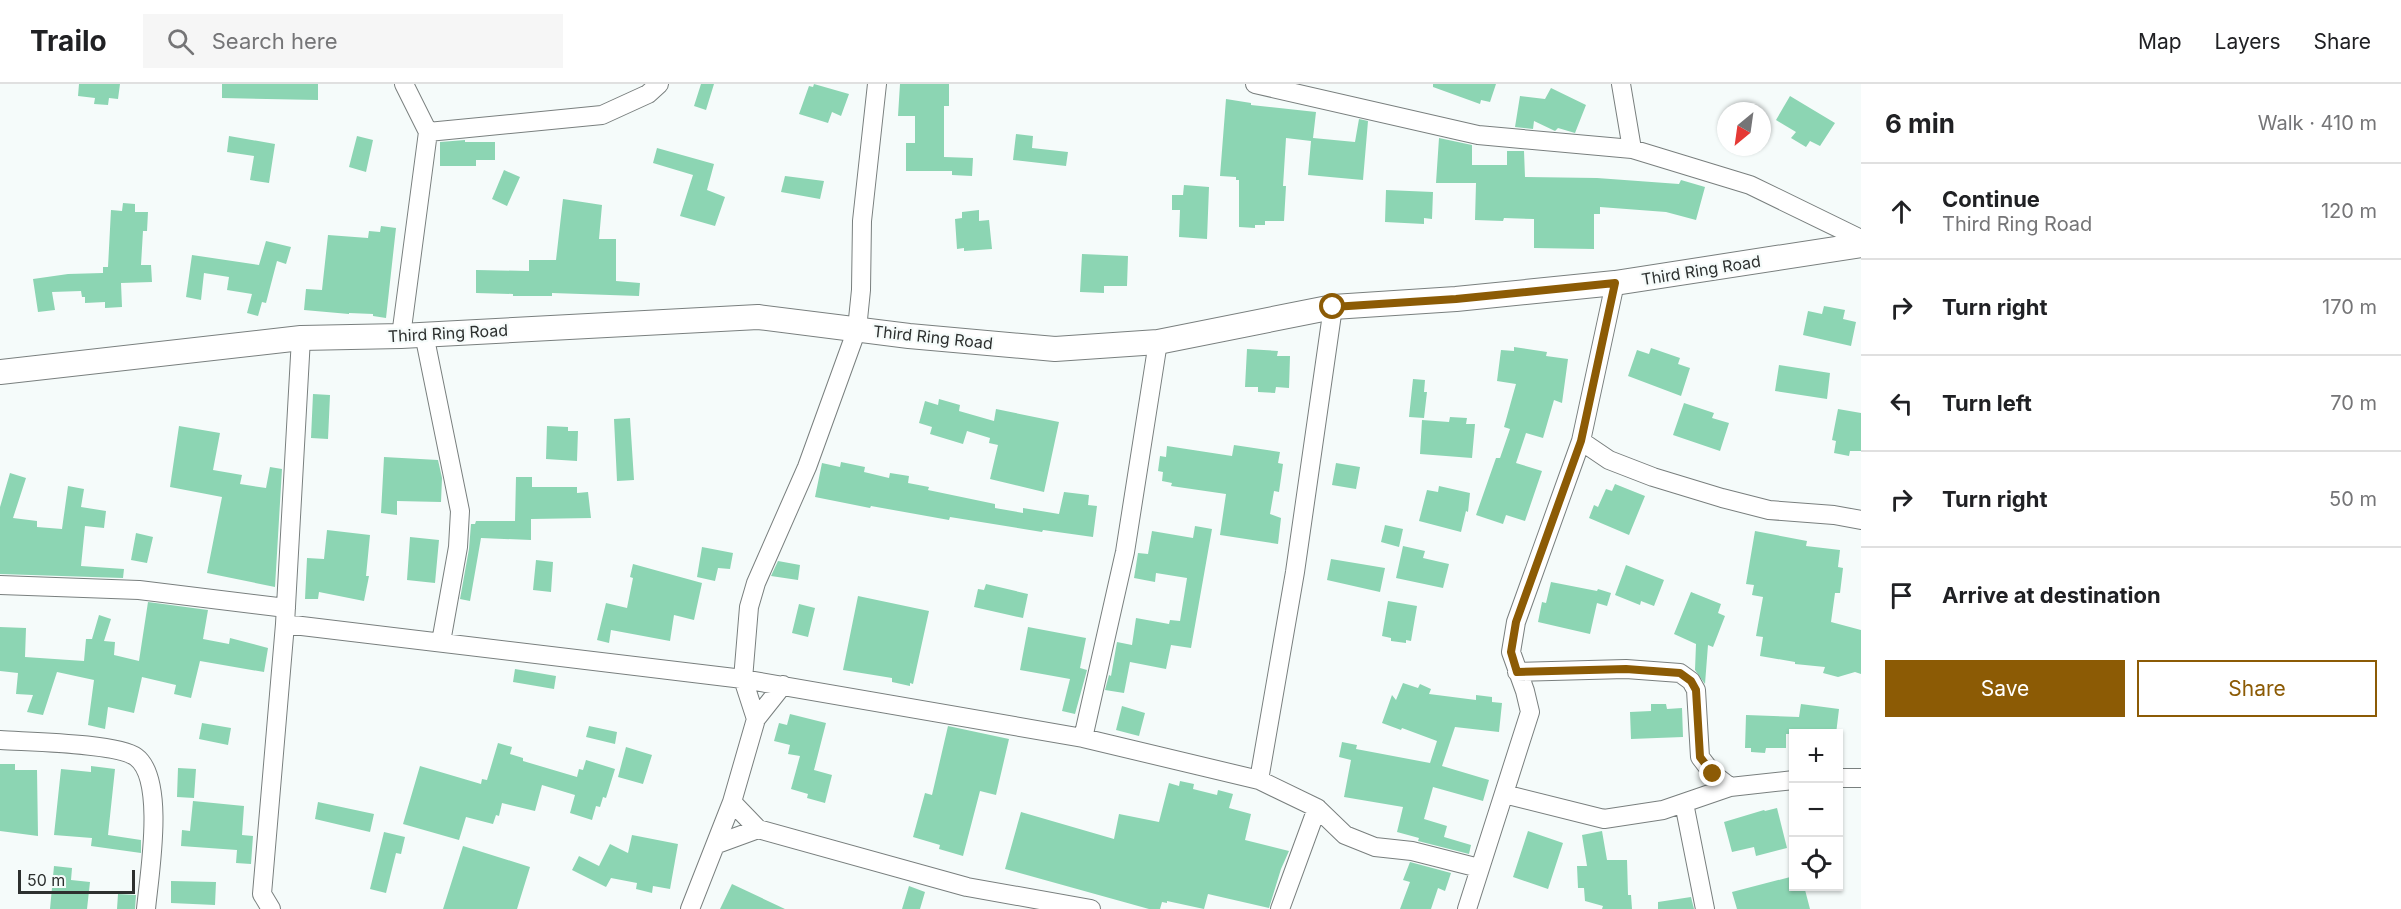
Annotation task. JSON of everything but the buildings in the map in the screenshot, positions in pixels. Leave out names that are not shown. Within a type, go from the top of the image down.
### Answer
[{"type":"street","points":[[404,84],[428,132],[413,335],[460,511],[458,547],[441,642]]},
{"type":"street","points":[[428,132],[602,115],[648,94],[659,84]]},
{"type":"street","points":[[756,719],[743,679],[749,607],[756,583],[807,467],[857,329],[861,290],[862,221],[876,84]]},
{"type":"street","points":[[1255,84],[1478,135],[1632,149],[1750,185],[1861,239]]},
{"type":"street","points":[[1617,86],[1632,149]]},
{"type":"street","name":"Third Ring Road","points":[[0,372],[301,338],[413,335],[758,317],[909,336],[1055,349],[1158,342],[1333,307],[1456,299],[1615,283],[1861,245]]},
{"type":"street","points":[[1467,909],[1530,712],[1511,652],[1516,622],[1581,441],[1615,283]]},
{"type":"street","points":[[1258,780],[1292,593],[1333,307]]},
{"type":"street","points":[[271,909],[262,894],[285,616],[301,338]]},
{"type":"street","points":[[1083,738],[1125,552],[1158,342]]},
{"type":"street","points":[[1581,441],[1609,460],[1653,477],[1722,498],[1769,510],[1834,515],[1861,520]]},
{"type":"street","points":[[0,585],[139,590],[441,642],[783,685],[1083,738],[1258,780],[1317,808],[1345,834],[1375,847],[1412,851],[1479,868]]},
{"type":"street","points":[[1517,672],[1626,669],[1680,673],[1691,681],[1696,690],[1700,757],[1713,774],[1730,787]]},
{"type":"street","points":[[690,909],[732,802],[756,719],[783,685]]},
{"type":"street","points":[[0,740],[111,748],[136,757],[148,772],[154,809],[146,909]]},
{"type":"street","points":[[1843,778],[1861,778]]},
{"type":"street","points":[[1503,794],[1604,819],[1663,810],[1730,787],[1789,781]]},
{"type":"street","points":[[732,802],[758,829],[967,887],[1091,909]]},
{"type":"street","points":[[1684,803],[1705,909]]},
{"type":"street","points":[[1280,909],[1317,808]]},
{"type":"street","points":[[717,844],[758,829]]},
{"type":"route","points":[[1333,307],[1456,299],[1615,283],[1581,441],[1516,622],[1511,652],[1517,672],[1626,669],[1680,673],[1691,681],[1696,690],[1700,757],[1713,774]]}]
